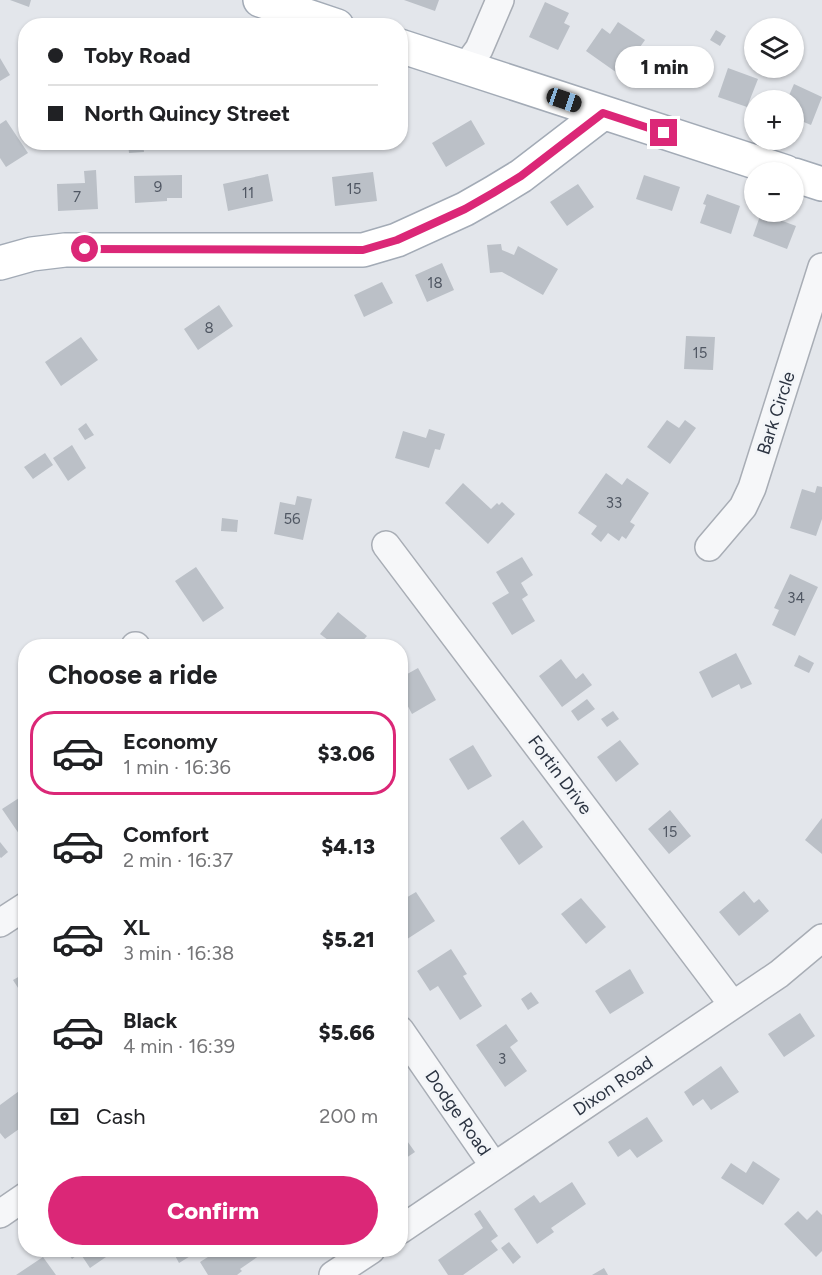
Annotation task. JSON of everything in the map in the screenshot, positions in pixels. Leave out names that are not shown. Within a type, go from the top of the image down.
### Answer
[{"type":"main road","points":[[260,0],[313,18]]},
{"type":"main road","points":[[408,49],[755,162]]},
{"type":"main road","points":[[0,262],[32,254],[65,250],[363,250],[380,246],[465,209],[493,193],[521,176],[603,113]]},
{"type":"main road","points":[[804,178],[822,184]]},
{"type":"street","points":[[465,68],[479,49],[500,0]]},
{"type":"street","name":"Bark Circle","points":[[709,547],[743,507],[752,488],[822,267]]},
{"type":"street","name":"Fortin Drive","points":[[386,545],[733,1005]]},
{"type":"street","points":[[0,923],[18,911]]},
{"type":"street","name":"Dixon Road","points":[[408,1225],[779,974],[822,938]]},
{"type":"street","name":"Dodge Road","points":[[408,1042],[494,1166]]},
{"type":"street","points":[[0,1214],[18,1202]]},
{"type":"street","points":[[333,1275],[368,1261]]},
{"type":"building","points":[[10,0],[31,0],[29,7]]},
{"type":"building","points":[[404,0],[439,0],[435,11]]},
{"type":"building","points":[[545,2],[569,13],[564,23],[570,26],[558,50],[529,37]]},
{"type":"building","points":[[618,22],[645,40],[620,75],[586,51],[602,28],[610,34]]},
{"type":"building","points":[[716,30],[726,36],[720,46],[710,40]]},
{"type":"building","points":[[0,58],[10,75],[0,81]]},
{"type":"building","points":[[728,68],[744,74],[744,78],[758,79],[754,90],[744,90],[744,106],[718,97]]},
{"type":"building","points":[[794,84],[822,97],[811,125],[804,122],[804,90],[791,90]]},
{"type":"building","points":[[6,120],[18,138],[18,150],[26,150],[28,153],[6,167],[0,158],[0,124]]},
{"type":"building","points":[[471,120],[485,144],[446,167],[432,143]]},
{"type":"building","points":[[129,150],[144,150],[144,152],[129,153]]},
{"type":"building","points":[[96,170],[98,209],[58,211],[57,184],[85,183],[84,171]]},
{"type":"building","points":[[373,172],[377,201],[335,206],[332,177]]},
{"type":"building","points":[[268,174],[273,201],[228,211],[223,184]]},
{"type":"building","points":[[182,175],[182,198],[135,203],[134,176]]},
{"type":"building","points":[[644,175],[680,187],[672,211],[636,199]]},
{"type":"building","points":[[578,184],[594,207],[567,226],[550,202]]},
{"type":"building","points":[[707,194],[740,206],[731,234],[700,223]]},
{"type":"building","points":[[758,222],[785,222],[796,226],[787,249],[753,236]]},
{"type":"building","points":[[501,244],[502,250],[514,255],[518,246],[558,269],[543,295],[502,272],[490,273],[487,245]]},
{"type":"building","points":[[442,263],[454,290],[427,302],[415,275]]},
{"type":"building","points":[[382,282],[393,303],[364,317],[354,295]]},
{"type":"building","points":[[219,305],[233,326],[198,350],[184,329]]},
{"type":"building","points":[[686,336],[715,337],[713,370],[684,369]]},
{"type":"building","points":[[81,337],[98,360],[61,386],[45,362]]},
{"type":"building","points":[[667,420],[679,428],[685,420],[696,428],[670,464],[647,447]]},
{"type":"building","points":[[86,423],[94,435],[85,440],[78,429]]},
{"type":"building","points":[[429,429],[445,434],[440,450],[435,449],[429,468],[395,458],[403,431],[426,438]]},
{"type":"building","points":[[72,445],[86,468],[68,481],[53,458]]},
{"type":"building","points":[[45,453],[53,465],[33,479],[24,467]]},
{"type":"building","points":[[606,473],[622,485],[627,478],[649,493],[630,522],[635,525],[626,539],[622,536],[619,541],[608,533],[601,542],[591,534],[597,526],[578,513]]},
{"type":"building","points":[[463,483],[491,509],[497,503],[499,505],[502,502],[515,514],[488,544],[445,503]]},
{"type":"building","points":[[817,486],[822,487],[822,519],[816,536],[790,528],[802,489],[815,493]]},
{"type":"building","points":[[297,496],[312,499],[303,540],[274,534],[280,502],[295,505]]},
{"type":"building","points":[[222,518],[238,520],[237,532],[221,531]]},
{"type":"building","points":[[522,557],[533,575],[521,583],[528,595],[522,599],[535,621],[512,635],[492,603],[509,593],[496,572]]},
{"type":"building","points":[[196,567],[224,608],[203,622],[175,581]]},
{"type":"building","points":[[790,574],[818,587],[795,636],[772,625],[779,610],[774,608]]},
{"type":"building","points":[[338,612],[367,636],[364,639],[327,639],[320,634]]},
{"type":"building","points":[[736,653],[752,684],[741,689],[739,684],[712,698],[699,672]]},
{"type":"building","points":[[799,655],[814,663],[809,673],[794,666]]},
{"type":"building","points":[[561,659],[576,679],[583,673],[592,685],[562,707],[539,676]]},
{"type":"building","points":[[418,668],[436,700],[412,714],[408,706],[408,674]]},
{"type":"building","points":[[587,699],[595,709],[578,721],[571,711]]},
{"type":"building","points":[[613,711],[619,719],[607,727],[601,719]]},
{"type":"building","points":[[620,740],[639,764],[616,782],[597,757]]},
{"type":"building","points":[[473,745],[492,776],[468,790],[449,759]]},
{"type":"building","points":[[18,799],[18,832],[2,809]]},
{"type":"building","points":[[670,810],[691,836],[669,854],[648,829]]},
{"type":"building","points":[[822,818],[822,854],[805,840]]},
{"type":"building","points":[[523,820],[543,847],[519,865],[500,838]]},
{"type":"building","points":[[0,842],[8,852],[1,858],[0,857]]},
{"type":"building","points":[[744,891],[754,903],[759,899],[769,911],[739,936],[719,912]]},
{"type":"building","points":[[416,892],[435,921],[408,938],[408,897]]},
{"type":"building","points":[[581,898],[606,927],[586,944],[561,914]]},
{"type":"building","points":[[451,949],[467,974],[463,976],[482,1006],[460,1020],[438,986],[430,991],[417,971]]},
{"type":"building","points":[[630,969],[644,993],[610,1014],[595,991]]},
{"type":"building","points":[[18,977],[18,988],[13,980]]},
{"type":"building","points":[[531,992],[539,1003],[528,1010],[521,999]]},
{"type":"building","points":[[800,1013],[815,1036],[784,1057],[768,1034]]},
{"type":"building","points":[[506,1024],[518,1041],[510,1047],[527,1071],[505,1087],[476,1045]]},
{"type":"building","points":[[721,1066],[739,1092],[711,1110],[703,1099],[693,1106],[684,1092]]},
{"type":"building","points":[[18,1092],[18,1130],[5,1139],[0,1133],[0,1105]]},
{"type":"building","points":[[647,1117],[663,1141],[637,1158],[630,1149],[618,1157],[608,1142]]},
{"type":"building","points":[[408,1142],[415,1152],[408,1157]]},
{"type":"building","points":[[753,1161],[780,1179],[763,1205],[721,1178],[731,1163],[746,1173]]},
{"type":"building","points":[[572,1182],[586,1204],[551,1228],[554,1232],[537,1244],[514,1209],[534,1195],[540,1203]]},
{"type":"building","points":[[480,1210],[498,1236],[491,1241],[498,1250],[463,1275],[448,1275],[438,1260],[483,1228],[474,1214]]},
{"type":"building","points":[[817,1210],[822,1215],[822,1251],[816,1257],[784,1224],[798,1211],[807,1220]]},
{"type":"building","points":[[509,1242],[521,1257],[513,1264],[501,1248]]},
{"type":"building","points":[[43,1257],[56,1275],[16,1275]]},
{"type":"building","points":[[83,1257],[106,1257],[90,1268]]},
{"type":"building","points":[[176,1257],[189,1257],[179,1263]]},
{"type":"building","points":[[208,1257],[257,1257],[240,1269],[242,1271],[237,1275],[208,1275],[200,1262]]},
{"type":"building","points":[[604,1268],[608,1275],[592,1275]]},
{"type":"route","points":[[85,249],[363,250],[397,240],[465,209],[521,176],[603,113],[664,133]]}]
